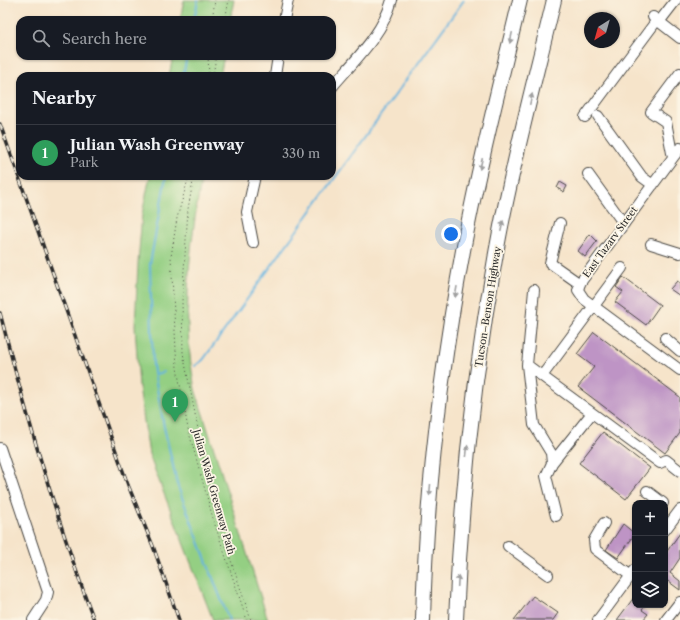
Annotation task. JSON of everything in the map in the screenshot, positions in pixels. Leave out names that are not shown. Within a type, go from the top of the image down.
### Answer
[{"type":"highway","points":[[423,620],[433,458],[450,324],[472,203],[520,0]]},
{"type":"highway","name":"Tucson–Benson Highway","points":[[456,620],[466,466],[482,337],[507,200],[554,0]]},
{"type":"street","points":[[285,16],[288,0]]},
{"type":"street","points":[[336,82],[374,36],[390,10],[392,0]]},
{"type":"street","points":[[585,117],[656,20],[676,0]]},
{"type":"street","points":[[656,20],[680,38]]},
{"type":"street","points":[[276,72],[277,60]]},
{"type":"street","points":[[677,151],[672,153],[666,122],[651,112],[680,72]]},
{"type":"street","points":[[598,116],[602,119],[642,177],[653,185]]},
{"type":"street","name":"East Tazarv Street","points":[[677,151],[580,284],[579,294],[679,367]]},
{"type":"street","points":[[588,174],[624,224]]},
{"type":"street","points":[[254,180],[247,212],[254,244]]},
{"type":"street","points":[[560,223],[550,263],[580,284]]},
{"type":"street","points":[[651,244],[680,253]]},
{"type":"street","points":[[542,376],[622,268]]},
{"type":"street","points":[[534,290],[527,365],[534,425],[551,453],[552,463]]},
{"type":"street","points":[[665,338],[680,351]]},
{"type":"street","points":[[527,365],[660,463],[666,460],[680,471]]},
{"type":"street","points":[[556,516],[546,476],[552,463],[592,413]]},
{"type":"street","points":[[0,448],[48,592],[46,600],[33,620]]},
{"type":"street","points":[[648,491],[659,500]]},
{"type":"street","points":[[668,506],[679,512],[668,526]]},
{"type":"street","points":[[604,523],[594,540],[595,549],[632,572]]},
{"type":"street","points":[[508,546],[548,575]]},
{"type":"street","points":[[599,620],[632,574]]},
{"type":"street","points":[[666,620],[680,602]]},
{"type":"path","points":[[213,16],[215,0]]},
{"type":"path","points":[[226,16],[229,0]]},
{"type":"path","points":[[208,60],[209,72]]},
{"type":"path","points":[[214,72],[215,60]]},
{"type":"path","name":"Julian Wash Greenway Path","points":[[188,180],[177,218],[171,257],[177,368],[188,429],[214,522],[247,620]]},
{"type":"path","name":"Julian Wash Greenway Path","points":[[193,180],[188,209],[183,293],[184,360],[214,510],[251,620]]},
{"type":"green space","points":[[184,0],[234,0],[231,16],[181,16]]},
{"type":"green space","points":[[172,60],[223,60],[221,72],[170,72]]},
{"type":"green space","points":[[149,180],[201,180],[193,229],[188,282],[188,336],[195,389],[268,620],[213,620],[149,455],[139,387],[135,326],[142,214]]},
{"type":"building","points":[[560,182],[567,186],[564,192],[557,188]]},
{"type":"building","points":[[590,234],[597,241],[585,257],[578,251]]},
{"type":"building","points":[[623,277],[660,305],[646,325],[615,302],[623,292],[616,287]]},
{"type":"building","points":[[677,281],[680,283],[680,296],[670,289]]},
{"type":"building","points":[[594,332],[680,397],[680,433],[665,453],[578,387],[594,367],[577,354]]},
{"type":"building","points":[[603,432],[650,468],[626,499],[579,463]]},
{"type":"building","points":[[623,524],[632,532],[632,538],[618,558],[606,550]]},
{"type":"building","points":[[680,533],[680,558],[670,573],[680,581],[680,590],[668,581],[668,550]]},
{"type":"building","points":[[533,596],[558,613],[553,620],[514,620]]},
{"type":"building","points":[[632,600],[632,608],[644,608],[642,610],[648,614],[643,620],[617,620]]},
{"type":"waterway","points":[[195,16],[198,0]]},
{"type":"waterway","points":[[336,177],[464,0]]},
{"type":"waterway","points":[[184,72],[186,60]]},
{"type":"waterway","points":[[165,180],[150,264],[153,366],[164,427],[178,487],[229,620]]},
{"type":"waterway","points":[[195,366],[203,360],[334,180]]},
{"type":"waterway","points":[[155,374],[164,372]]},
{"type":"railway","points":[[0,124],[16,169]]},
{"type":"railway","points":[[20,180],[128,485],[153,546],[179,620]]},
{"type":"railway","points":[[0,313],[43,468],[67,544],[94,620]]},
{"type":"place","name":"Julian Wash Greenway","points":[[175,422]]}]
